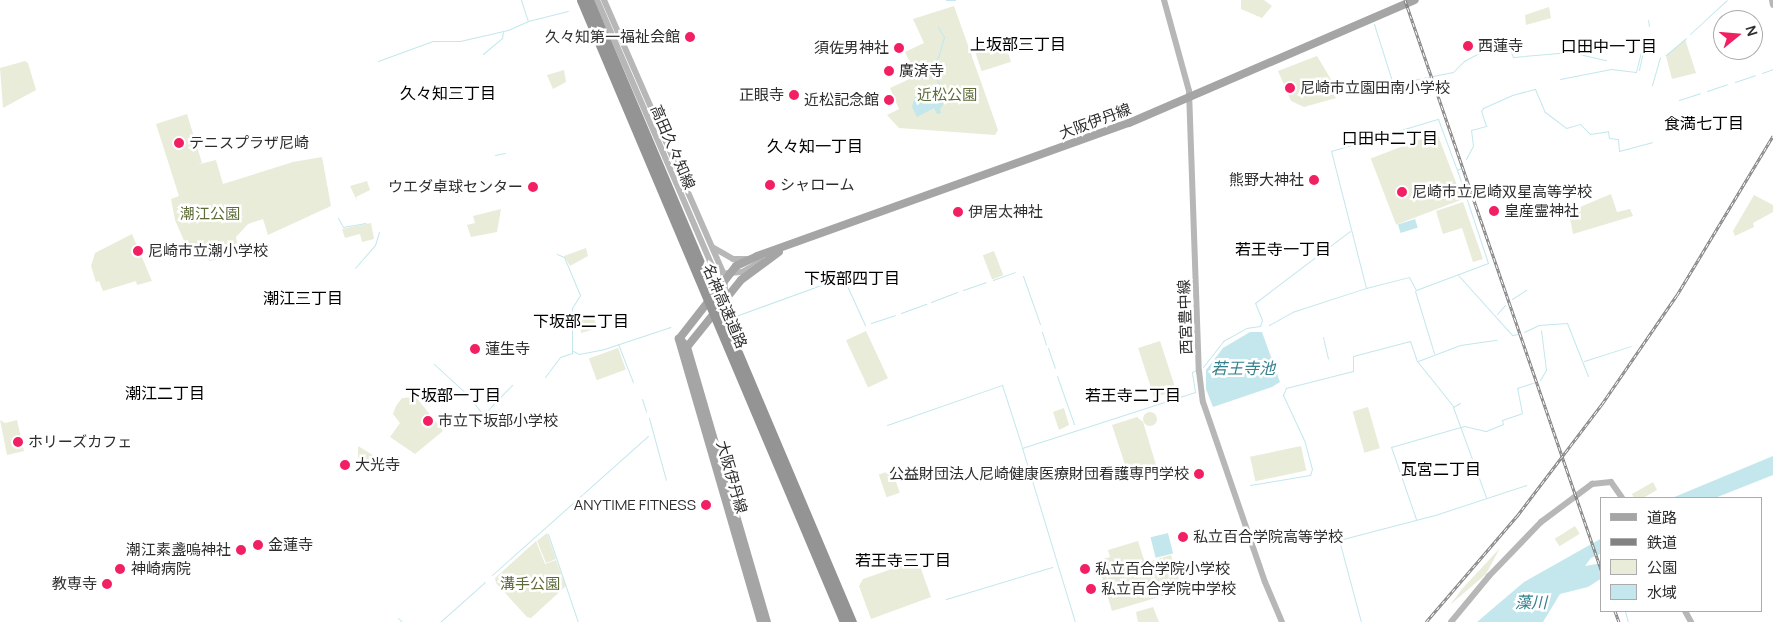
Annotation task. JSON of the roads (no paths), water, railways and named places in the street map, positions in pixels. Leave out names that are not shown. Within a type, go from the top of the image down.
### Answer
[{"type":"highway","name":"名神高速道路","points":[[581,0],[844,622]]},
{"type":"highway","name":"名神高速道路","points":[[589,0],[852,622]]},
{"type":"main road","name":"高田久々知線","points":[[597,0],[716,277],[706,302]]},
{"type":"main road","name":"高田久々知線","points":[[604,0],[706,237],[726,274],[726,296]]},
{"type":"main road","name":"西宮豊中線","points":[[1164,0],[1190,96],[1199,369],[1206,416],[1282,622]]},
{"type":"main road","name":"大阪伊丹線","points":[[1391,8],[1402,0]]},
{"type":"main road","name":"大阪伊丹線","points":[[679,339],[726,274],[750,258],[801,242],[1129,123],[1391,8],[1415,0]]},
{"type":"main road","points":[[1772,0],[1773,5]]},
{"type":"main road","points":[[706,237],[721,254],[733,259],[750,258]]},
{"type":"main road","name":"大阪伊丹線","points":[[687,347],[726,296],[770,257],[801,242]]},
{"type":"main road","points":[[709,260],[726,274],[742,272],[770,257]]},
{"type":"main road","name":"大阪伊丹線","points":[[679,339],[687,347],[767,622]]},
{"type":"main road","name":"大阪伊丹線","points":[[679,339],[761,622]]},
{"type":"main road","points":[[1452,622],[1489,576],[1541,522],[1592,484],[1609,481],[1621,497]]},
{"type":"water","points":[[926,89],[923,102],[938,102],[943,99],[946,101],[940,109],[941,113],[937,114],[934,108],[917,117],[912,107],[916,93]]},
{"type":"water","points":[[1415,219],[1418,228],[1401,233],[1398,225]]},
{"type":"water","name":"若王寺池","points":[[1250,332],[1262,332],[1280,382],[1272,387],[1213,407],[1206,389],[1206,370],[1223,348]]},
{"type":"water","points":[[1773,456],[1773,475],[1718,497],[1674,497]]},
{"type":"water","points":[[1168,533],[1173,553],[1156,558],[1151,537]]},
{"type":"water","name":"藻川","points":[[1600,539],[1600,554],[1591,558],[1585,566],[1600,563],[1600,579],[1588,587],[1560,594],[1543,622],[1477,622],[1524,582]]},
{"type":"waterway","points":[[521,0],[528,21],[568,11]]},
{"type":"waterway","points":[[946,0],[955,0]]},
{"type":"waterway","points":[[1690,34],[1727,0]]},
{"type":"waterway","points":[[1648,20],[1649,26]]},
{"type":"waterway","points":[[378,61],[433,41],[460,41],[508,30],[528,21]]},
{"type":"waterway","points":[[1374,24],[1392,81],[1398,83],[1453,72],[1464,61],[1498,43],[1509,45],[1513,57],[1570,52],[1606,60]]},
{"type":"waterway","points":[[938,27],[944,37],[939,55],[931,70],[939,84],[942,100]]},
{"type":"waterway","points":[[483,54],[502,38],[503,32]]},
{"type":"waterway","points":[[1666,55],[1686,38]]},
{"type":"waterway","points":[[1560,79],[1611,69],[1636,72],[1644,40]]},
{"type":"waterway","points":[[1639,70],[1645,41]]},
{"type":"waterway","points":[[1652,85],[1660,57]]},
{"type":"waterway","points":[[1762,73],[1773,69]]},
{"type":"waterway","points":[[1735,82],[1755,75]]},
{"type":"waterway","points":[[1707,91],[1727,84]]},
{"type":"waterway","points":[[1466,159],[1473,146],[1471,130],[1486,126],[1481,111],[1483,108],[1512,95],[1535,89],[1545,112],[1566,128],[1580,124],[1590,134],[1608,131],[1609,138],[1618,139],[1619,151],[1652,142]]},
{"type":"waterway","points":[[1679,100],[1700,93]]},
{"type":"waterway","points":[[1366,288],[1331,151],[1438,119],[1457,170],[1461,168]]},
{"type":"waterway","points":[[495,155],[505,153]]},
{"type":"waterway","points":[[1269,325],[1292,312],[1366,288],[1409,277],[1416,290],[1488,263],[1457,170]]},
{"type":"waterway","points":[[338,218],[343,227],[366,223]]},
{"type":"waterway","points":[[1203,367],[1223,341],[1246,328],[1260,326],[1262,320],[1255,303],[1350,231]]},
{"type":"waterway","points":[[355,268],[375,245],[379,232]]},
{"type":"waterway","points":[[545,377],[560,357],[572,353],[572,308],[580,295],[564,257],[557,254]]},
{"type":"waterway","points":[[993,280],[1015,272]]},
{"type":"waterway","points":[[1458,275],[1512,335],[1519,334]]},
{"type":"waterway","points":[[1023,276],[1040,324]]},
{"type":"waterway","points":[[733,317],[843,277],[865,325]]},
{"type":"waterway","points":[[963,290],[986,282]]},
{"type":"waterway","points":[[1512,299],[1526,290]]},
{"type":"waterway","points":[[1415,291],[1434,353]]},
{"type":"waterway","points":[[931,302],[957,292]]},
{"type":"waterway","points":[[901,313],[926,304]]},
{"type":"waterway","points":[[1497,314],[1505,305]]},
{"type":"waterway","points":[[871,323],[895,315]]},
{"type":"waterway","points":[[1524,332],[1539,325],[1567,323],[1588,376]]},
{"type":"waterway","points":[[573,351],[579,354],[604,349],[670,327]]},
{"type":"waterway","points":[[1540,380],[1546,370],[1541,330]]},
{"type":"waterway","points":[[1042,332],[1046,344]]},
{"type":"waterway","points":[[1323,337],[1328,358]]},
{"type":"waterway","points":[[1418,361],[1460,345],[1497,340]]},
{"type":"waterway","points":[[1250,485],[1310,475],[1312,469],[1304,440],[1283,395],[1286,388],[1353,371],[1353,356],[1410,341],[1417,361],[1453,406]]},
{"type":"waterway","points":[[618,344],[633,382]]},
{"type":"waterway","points":[[1584,361],[1631,346]]},
{"type":"waterway","points":[[1048,348],[1055,368]]},
{"type":"waterway","points":[[434,364],[468,395],[483,415],[512,385]]},
{"type":"waterway","points":[[1075,622],[1022,448],[1195,392],[1192,372],[1197,370]]},
{"type":"waterway","points":[[1057,376],[1074,424]]},
{"type":"waterway","points":[[1416,519],[1391,447],[1464,426],[1486,431],[1503,424],[1502,420],[1522,413],[1517,388],[1535,382]]},
{"type":"waterway","points":[[887,425],[1002,385],[1022,447]]},
{"type":"waterway","points":[[642,399],[646,411]]},
{"type":"waterway","points":[[1460,403],[1453,407],[1486,497]]},
{"type":"waterway","points":[[649,418],[666,480]]},
{"type":"waterway","points":[[492,575],[648,436]]},
{"type":"waterway","points":[[1361,622],[1339,540],[1435,515],[1526,485]]},
{"type":"waterway","points":[[548,534],[578,622]]},
{"type":"waterway","points":[[946,599],[1052,567]]},
{"type":"waterway","points":[[440,622],[485,582]]},
{"type":"waterway","points":[[1625,612],[1628,622]]},
{"type":"waterway","points":[[398,618],[402,622]]},
{"type":"railway","points":[[1405,0],[1600,566]]},
{"type":"railway","points":[[1426,622],[1517,516],[1602,404],[1677,295],[1773,136]]},
{"type":"railway","points":[[1615,612],[1619,622]]},
{"type":"place","name":"久々知第一福祉会館","points":[[690,37]]},
{"type":"place","name":"西蓮寺","points":[[1468,46]]},
{"type":"place","name":"須佐男神社","points":[[899,48]]},
{"type":"place","name":"廣済寺","points":[[889,71]]},
{"type":"place","name":"尼崎市立園田南小学校","points":[[1290,88]]},
{"type":"place","name":"正眼寺","points":[[794,95]]},
{"type":"place","name":"近松記念館","points":[[889,100]]},
{"type":"place","name":"テニスプラザ尼崎","points":[[179,143]]},
{"type":"place","name":"熊野大神社","points":[[1314,180]]},
{"type":"place","name":"シャローム","points":[[770,185]]},
{"type":"place","name":"ウエダ卓球センター","points":[[533,187]]},
{"type":"place","name":"尼崎市立尼崎双星高等学校","points":[[1402,192]]},
{"type":"place","name":"皇産霊神社","points":[[1494,211]]},
{"type":"place","name":"伊居太神社","points":[[958,212]]},
{"type":"place","name":"尼崎市立潮小学校","points":[[138,251]]},
{"type":"place","name":"蓮生寺","points":[[475,349]]},
{"type":"place","name":"市立下坂部小学校","points":[[428,421]]},
{"type":"place","name":"ホリーズカフェ","points":[[18,442]]},
{"type":"place","name":"大光寺","points":[[345,465]]},
{"type":"place","name":"公益財団法人尼崎健康医療財団看護専門学校","points":[[1199,474]]},
{"type":"place","name":"ANYTIME FITNESS","points":[[706,505]]},
{"type":"place","name":"私立百合学院高等学校","points":[[1183,537]]},
{"type":"place","name":"金蓮寺","points":[[258,545]]},
{"type":"place","name":"潮江素盞嗚神社","points":[[241,550]]},
{"type":"place","name":"神崎病院","points":[[120,569]]},
{"type":"place","name":"私立百合学院小学校","points":[[1085,569]]},
{"type":"place","name":"教専寺","points":[[107,584]]},
{"type":"place","name":"私立百合学院中学校","points":[[1091,589]]},
{"type":"district","name":"上坂部三丁目","points":[[1018,44]]},
{"type":"district","name":"口田中一丁目","points":[[1609,46]]},
{"type":"district","name":"久々知三丁目","points":[[448,93]]},
{"type":"district","name":"食満七丁目","points":[[1704,123]]},
{"type":"district","name":"口田中二丁目","points":[[1390,138]]},
{"type":"district","name":"久々知一丁目","points":[[815,146]]},
{"type":"district","name":"若王寺一丁目","points":[[1283,249]]},
{"type":"district","name":"下坂部四丁目","points":[[852,278]]},
{"type":"district","name":"潮江三丁目","points":[[303,298]]},
{"type":"district","name":"下坂部二丁目","points":[[581,321]]},
{"type":"district","name":"潮江二丁目","points":[[165,393]]},
{"type":"district","name":"下坂部一丁目","points":[[453,395]]},
{"type":"district","name":"若王寺二丁目","points":[[1133,395]]},
{"type":"district","name":"瓦宮二丁目","points":[[1441,469]]},
{"type":"district","name":"若王寺三丁目","points":[[903,560]]},
{"type":"park label","name":"近松公園","points":[[947,95]]},
{"type":"park label","name":"潮江公園","points":[[210,214]]},
{"type":"park label","name":"溝手公園","points":[[530,584]]}]
